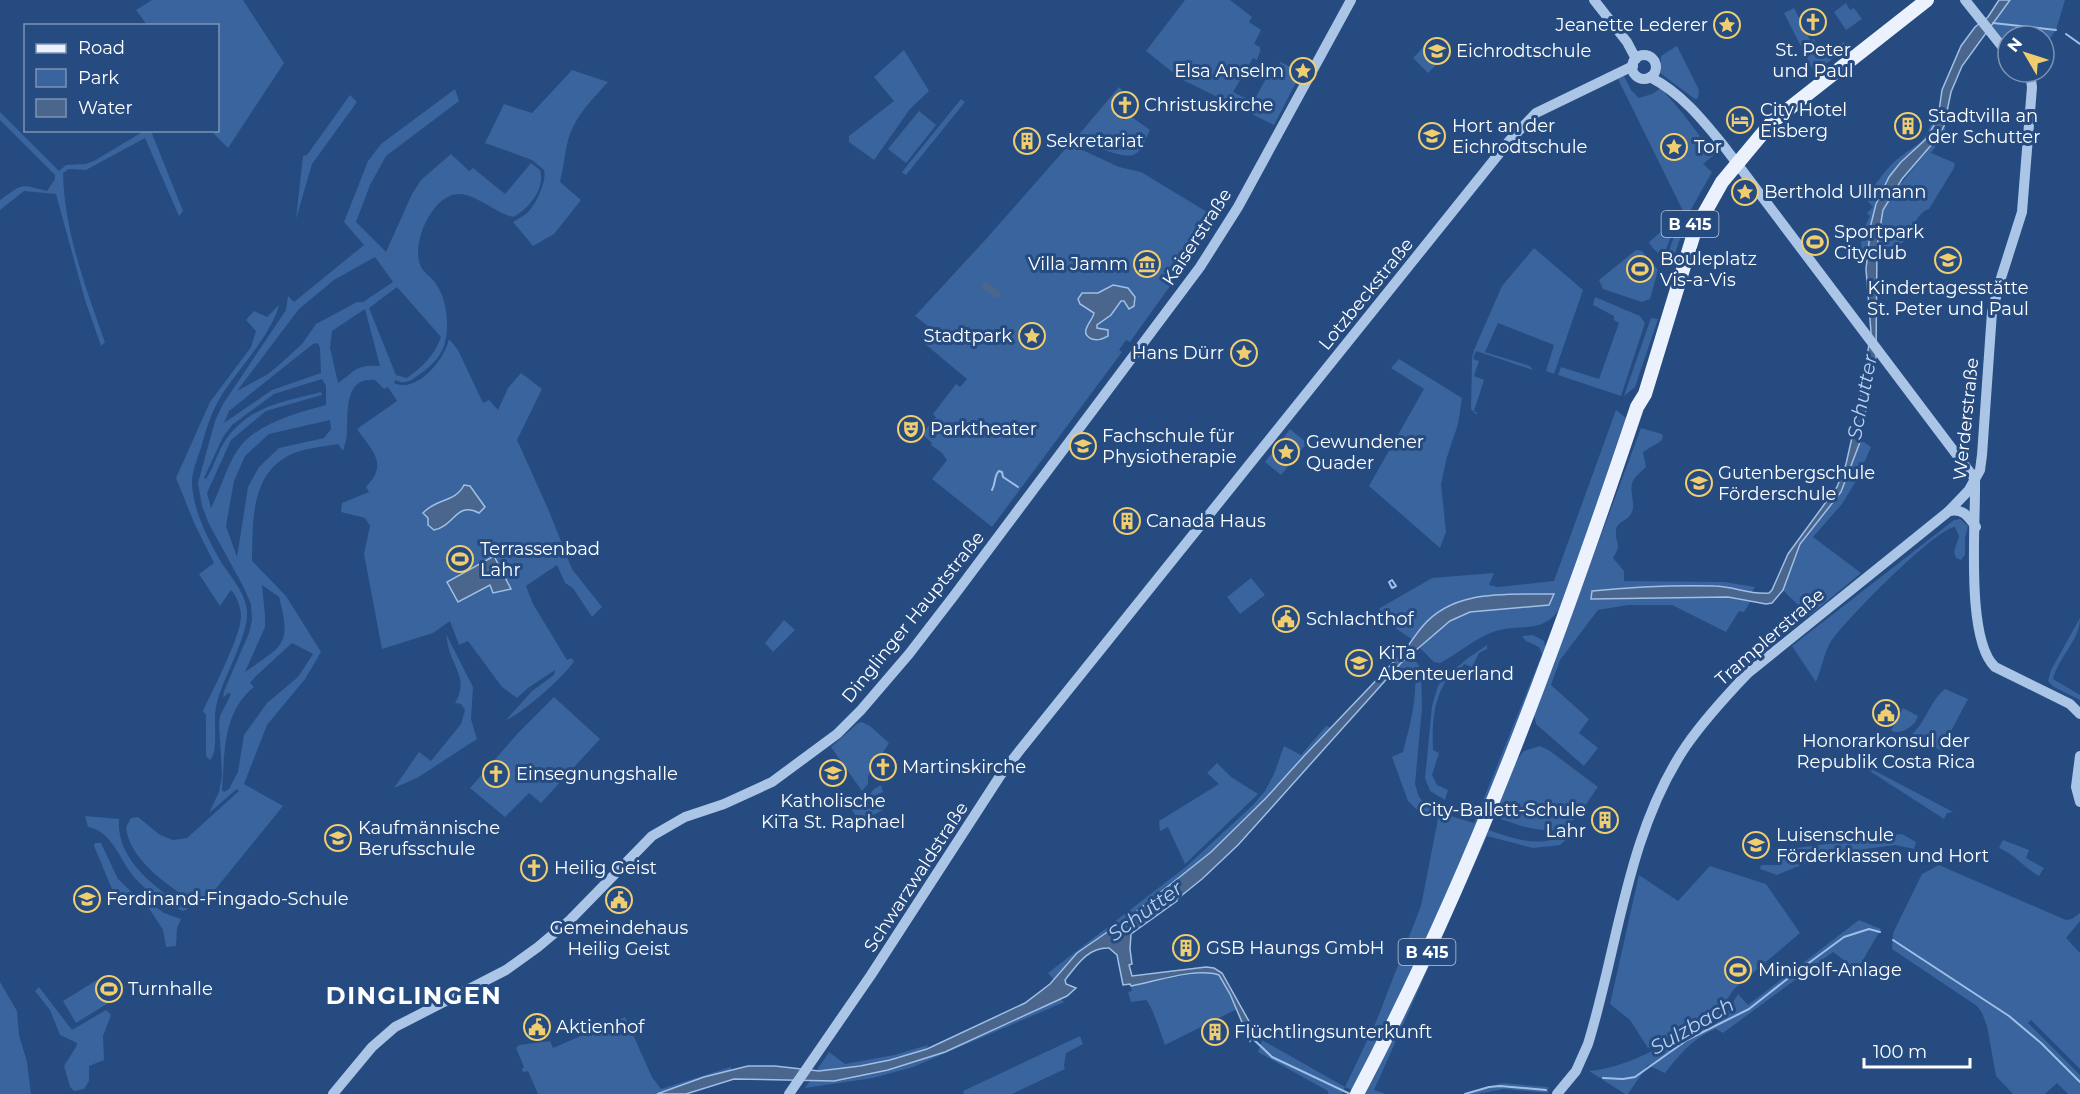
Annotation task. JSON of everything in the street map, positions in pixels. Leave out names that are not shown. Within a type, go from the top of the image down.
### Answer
[{"type":"main road","name":"B 415","points":[[1359,1092],[1448,906],[1489,812],[1568,607],[1637,407],[1645,394],[1695,230],[1734,159],[1772,122],[1927,0]]},
{"type":"street","name":"Kaiserstraße","points":[[1044,475],[1200,267],[1238,207],[1351,0]]},
{"type":"street","points":[[1594,0],[1628,42],[1641,78],[1653,74]]},
{"type":"street","points":[[1965,0],[1996,41]]},
{"type":"street","points":[[1974,0],[1977,18]]},
{"type":"street","points":[[1637,63],[1653,59],[1656,65],[1653,74]]},
{"type":"street","name":"Lotzbeckstraße","points":[[1166,569],[1529,119],[1554,103],[1637,63]]},
{"type":"street","points":[[1653,74],[1699,115],[1869,336],[1976,480]]},
{"type":"street","name":"Werderstraße","points":[[2031,84],[2022,212],[1992,312],[1982,455],[1976,480],[1975,592],[1980,634],[1987,658],[1995,667],[2070,704],[2080,714]]},
{"type":"street","name":"Dinglinger Hauptstraße","points":[[333,1094],[372,1047],[395,1027],[506,970],[538,947],[570,920],[640,846],[654,835],[685,817],[724,804],[772,782],[837,734],[861,710],[914,648],[1044,475]]},
{"type":"street","name":"Tramplerstraße","points":[[1557,1094],[1576,1071],[1588,1044],[1636,857],[1654,807],[1685,747],[1725,697],[1748,674],[1949,511],[1976,480]]},
{"type":"street","points":[[1949,511],[1956,509],[1964,512],[1976,527]]},
{"type":"street","name":"Schwarzwaldstraße","points":[[790,1092],[876,968],[1000,776],[1166,569]]},
{"type":"street","points":[[2080,756],[2076,787],[2080,802]]},
{"type":"green space","points":[[152,0],[243,0],[284,63],[228,148],[212,132],[219,132],[219,24],[146,24],[136,10]]},
{"type":"green space","points":[[1185,0],[1230,0],[1252,17],[1249,22],[1261,30],[1254,44],[1260,47],[1257,60],[1253,58],[1233,92],[1253,102],[1268,75],[1281,62],[1301,73],[1274,125],[1181,79],[1146,51]]},
{"type":"green space","points":[[2010,0],[2065,0],[2056,30],[2056,24],[1996,24],[1996,31],[1992,26]]},
{"type":"green space","points":[[1846,3],[1850,10],[1854,8],[1862,19],[1846,30],[1834,12]]},
{"type":"green space","points":[[1794,8],[1810,40],[1814,39],[1822,55],[1844,42],[1848,48],[1814,72],[1784,13]]},
{"type":"green space","points":[[1427,43],[1442,59],[1428,73],[1413,58]]},
{"type":"green space","points":[[1677,46],[1699,90],[1698,98],[1695,99],[1660,73],[1661,56]]},
{"type":"green space","points":[[904,50],[929,91],[910,109],[874,160],[849,142],[849,136],[894,101],[874,77]]},
{"type":"green space","points":[[572,70],[608,82],[578,119],[567,145],[560,182],[581,200],[554,234],[533,246],[513,222],[526,214],[536,200],[544,181],[544,170],[532,160],[485,143],[504,104],[532,113]]},
{"type":"green space","points":[[1624,76],[1631,90],[1639,98],[1661,88],[1714,155],[1703,164],[1712,172],[1689,213],[1675,253],[1669,251],[1683,211],[1618,79]]},
{"type":"green space","points":[[1119,87],[1122,90],[1112,104],[1117,109],[1114,115],[1124,120],[1129,115],[1150,130],[1140,150],[1130,156],[1106,150],[1076,138]]},
{"type":"green space","points":[[455,89],[459,101],[386,156],[370,185],[356,222],[386,252],[412,194],[421,180],[451,154],[469,171],[473,168],[505,194],[531,163],[540,170],[540,184],[534,198],[519,214],[513,217],[471,197],[458,194],[448,197],[432,212],[421,234],[418,258],[421,267],[443,297],[446,339],[440,355],[425,370],[409,381],[396,380],[394,383],[412,384],[429,373],[442,356],[449,339],[458,350],[483,403],[489,400],[498,410],[508,388],[521,373],[542,389],[517,440],[572,569],[602,607],[592,617],[573,588],[565,583],[557,565],[526,586],[533,604],[567,660],[571,658],[574,661],[543,694],[522,711],[506,720],[532,691],[554,675],[555,670],[517,698],[502,687],[468,641],[459,645],[450,621],[433,633],[382,649],[364,554],[370,526],[365,518],[341,512],[342,503],[369,492],[366,487],[376,471],[376,457],[357,429],[397,401],[388,387],[384,389],[375,380],[365,380],[358,384],[350,397],[347,437],[343,451],[338,444],[294,453],[276,465],[266,476],[260,488],[254,517],[252,561],[286,596],[321,652],[305,679],[267,725],[244,784],[283,806],[209,897],[198,904],[153,873],[135,851],[126,827],[131,818],[138,817],[160,835],[173,840],[187,838],[239,791],[237,789],[209,813],[219,792],[222,775],[219,723],[231,694],[228,693],[223,698],[224,691],[249,633],[252,620],[251,604],[209,524],[202,506],[198,483],[215,421],[223,404],[286,310],[288,296],[294,302],[364,245],[344,222],[368,161],[381,144]],"holes":[[[375,257],[393,282],[363,302],[357,302],[316,324],[302,344],[280,364],[268,374],[237,391],[299,309],[334,280]],[[397,287],[441,337],[432,355],[418,369],[407,378],[396,375],[369,308]],[[365,309],[380,366],[361,367],[338,383],[330,348],[332,331]],[[318,343],[321,373],[272,390],[224,423],[229,411],[313,344]],[[322,379],[326,386],[326,405],[279,420],[256,432],[239,448],[211,508],[207,493],[231,440],[266,411],[322,395],[321,392],[270,406],[246,419],[227,438],[209,474],[206,479],[204,478],[223,437],[232,425],[274,394]],[[330,420],[331,429],[324,438],[279,448],[259,467],[248,487],[237,557],[226,526],[234,481],[245,456],[269,434]],[[262,585],[279,597],[285,626],[284,635],[276,649],[245,672],[265,627]],[[292,643],[313,654],[298,677],[267,703],[244,735],[238,772],[229,789],[224,792],[222,790],[227,734],[236,709],[254,687],[250,683]]]},
{"type":"green space","points":[[350,95],[357,102],[312,164],[296,219],[303,156],[307,155]]},
{"type":"green space","points":[[961,99],[965,102],[906,175],[902,172]]},
{"type":"green space","points":[[919,111],[936,125],[906,163],[888,149]]},
{"type":"green space","points":[[0,112],[59,171],[66,165],[94,161],[142,132],[151,132],[183,211],[179,216],[145,138],[86,170],[69,169],[63,173],[67,216],[84,280],[105,342],[101,346],[85,300],[56,194],[24,191],[0,210],[0,200],[14,190],[26,186],[47,191],[55,175],[0,120]]},
{"type":"green space","points":[[1934,114],[1938,118],[1926,139],[1901,162],[1883,188],[1871,224],[1866,257],[1862,257],[1862,236],[1870,216],[1867,213],[1873,207],[1865,198],[1892,164],[1923,139]]},
{"type":"green space","points":[[1944,126],[1946,130],[1931,153],[1955,163],[1954,168],[1929,209],[1920,215],[1906,239],[1899,245],[1877,247],[1883,210],[1891,196],[1939,136]]},
{"type":"green space","name":"Stadtpark","points":[[1074,146],[1119,167],[1141,172],[1217,218],[1130,342],[1126,340],[1119,350],[1122,352],[992,527],[932,479],[947,460],[922,434],[936,417],[933,414],[956,384],[960,387],[967,379],[925,344],[934,331],[915,316],[1067,147]]},
{"type":"green space","points":[[1671,223],[1675,225],[1665,252],[1658,252],[1649,242]]},
{"type":"green space","points":[[1534,248],[1583,290],[1554,374],[1546,371],[1554,345],[1498,323],[1485,352],[1530,366],[1533,370],[1476,351],[1473,359],[1479,361],[1474,376],[1484,380],[1474,411],[1478,413],[1476,414],[1471,409],[1472,358],[1474,350],[1502,286]]},
{"type":"green space","points":[[1636,250],[1642,251],[1658,270],[1650,299],[1642,302],[1603,289],[1599,280]]},
{"type":"green space","points":[[1595,297],[1640,316],[1645,323],[1621,396],[1558,375],[1561,367],[1599,379],[1619,323],[1614,320],[1614,316],[1593,305]]},
{"type":"green space","points":[[279,305],[263,339],[216,406],[193,474],[193,493],[202,523],[220,560],[241,591],[247,612],[244,633],[216,707],[215,743],[210,760],[206,756],[206,715],[203,711],[231,650],[241,614],[237,599],[231,590],[220,606],[199,574],[214,563],[195,525],[176,478],[210,402],[251,347],[256,331],[246,320],[254,311],[267,317]]},
{"type":"green space","points":[[1651,318],[1658,319],[1635,387],[1624,396]]},
{"type":"green space","points":[[1399,359],[1462,398],[1458,424],[1441,484],[1446,532],[1440,548],[1369,486],[1424,389],[1391,368]]},
{"type":"green space","points":[[1616,410],[1626,418],[1561,607],[1554,616],[1539,625],[1493,632],[1440,663],[1434,662],[1420,648],[1437,631],[1460,615],[1553,594],[1493,595],[1458,603],[1441,611],[1413,640],[1380,618],[1378,613],[1380,608],[1432,578],[1494,573],[1489,585],[1498,587],[1554,581]]},
{"type":"green space","points":[[1641,428],[1662,434],[1663,437],[1661,441],[1643,452],[1646,467],[1635,477],[1631,489],[1633,510],[1616,528],[1618,546],[1613,558],[1624,571],[1624,581],[1724,582],[1755,587],[1751,593],[1716,586],[1593,591],[1591,599],[1728,597],[1750,602],[1744,612],[1739,611],[1726,632],[1672,605],[1628,605],[1598,610],[1560,660],[1551,685],[1589,719],[1579,733],[1598,748],[1584,766],[1536,724],[1534,715]]},
{"type":"green space","points":[[1290,429],[1307,443],[1281,475],[1265,462]]},
{"type":"green space","points":[[1860,442],[1871,447],[1856,481],[1842,504],[1813,537],[1861,573],[1809,616],[1783,590],[1800,544],[1841,492]]},
{"type":"green space","points":[[1960,519],[1968,526],[1965,555],[1961,560],[1956,558],[1954,552],[1959,536],[1955,527],[1930,542],[1890,577],[1838,632],[1828,647],[1816,682],[1792,646],[1954,520]]},
{"type":"green space","points":[[1251,578],[1265,595],[1240,614],[1227,597]]},
{"type":"green space","points":[[2080,618],[2073,641],[2053,679],[2080,695],[2080,700],[2054,687],[2048,681],[2051,670]]},
{"type":"green space","points":[[784,620],[795,630],[773,652],[765,643]]},
{"type":"green space","points":[[446,634],[473,687],[471,719],[477,739],[417,778],[394,788],[419,752],[431,761],[461,724],[465,710],[461,704],[455,703],[459,696],[460,677],[450,653]]},
{"type":"green space","points":[[1533,635],[1544,641],[1547,653],[1477,825],[1410,977],[1352,1090],[1345,1087],[1376,1022],[1421,906],[1438,819],[1418,811],[1408,801],[1392,757],[1403,752],[1415,693],[1415,672],[1398,667],[1411,654],[1421,669],[1422,708],[1415,784],[1419,797],[1431,810],[1474,823],[1542,654],[1539,647],[1526,641],[1522,636]]},
{"type":"green space","points":[[1487,645],[1487,649],[1479,653],[1472,667],[1464,664],[1456,678],[1449,676],[1437,702],[1433,721],[1433,750],[1439,753],[1432,775],[1437,785],[1448,790],[1445,800],[1430,791],[1425,778],[1432,706],[1442,680]]},
{"type":"green space","points":[[1945,689],[1968,699],[1941,750],[1910,736]]},
{"type":"green space","points":[[554,697],[600,739],[541,803],[529,793],[505,817],[470,788],[519,732]]},
{"type":"green space","points":[[1903,708],[1918,716],[1909,728],[1894,732],[1891,730]]},
{"type":"green space","points":[[862,722],[889,743],[868,776],[868,784],[862,791],[831,747]]},
{"type":"green space","points":[[1326,726],[1332,728],[1211,852],[1132,915],[1077,953],[1054,980],[1048,973],[1187,866],[1253,805],[1265,791],[1274,774],[1284,746],[1301,755]]},
{"type":"green space","points":[[1540,746],[1598,787],[1572,821],[1559,828],[1541,830],[1494,817],[1518,758],[1524,751]]},
{"type":"green space","points":[[1851,759],[1953,812],[1947,813],[1944,819]]},
{"type":"green space","points":[[1217,763],[1231,777],[1258,794],[1185,864],[1168,827],[1160,831],[1159,821],[1219,784],[1207,773]]},
{"type":"green space","points":[[881,785],[883,792],[874,796],[879,795],[883,810],[863,820],[865,824],[861,826],[852,810],[868,800],[867,798],[874,789]]},
{"type":"green space","points":[[85,816],[119,819],[124,848],[131,861],[152,883],[188,909],[183,911],[176,908],[145,888],[134,877],[109,840],[103,834],[88,827]]},
{"type":"green space","points":[[1485,829],[1519,839],[1540,842],[1551,840],[1572,830],[1574,832],[1560,845],[1533,848],[1487,836],[1374,1090],[1386,1094],[1363,1094]]},
{"type":"green space","points":[[1902,834],[1916,842],[1914,849],[1895,845],[1828,854],[1777,875],[1760,869],[1761,865],[1781,865],[1781,850]]},
{"type":"green space","points":[[2003,840],[2029,850],[2026,858],[2044,868],[2039,876],[2011,854],[1999,848]]},
{"type":"green space","points":[[95,843],[101,843],[118,879],[137,897],[127,899],[112,889],[94,846]]},
{"type":"green space","points":[[1939,865],[2066,920],[2080,913],[2080,921],[2066,938],[2080,953],[2080,1069],[2031,1020],[2028,1023],[2080,1075],[2080,1094],[2068,1094],[2057,1083],[2045,1094],[2013,1094],[1996,1076],[1987,1026],[1977,1006],[1892,949],[1893,933],[1922,874]]},
{"type":"green space","points":[[1710,866],[1766,884],[1800,933],[1734,989],[1715,1018],[1648,1048],[1630,1020],[1610,1004],[1639,875],[1678,901]]},
{"type":"green space","points":[[141,896],[164,913],[181,919],[177,928],[176,946],[166,947],[163,930]]},
{"type":"green space","points":[[1859,920],[1881,929],[1857,970],[1833,952],[1723,1033],[1716,1029],[1694,1042],[1681,1053],[1665,1073],[1648,1065],[1628,1094],[1589,1071],[1626,1062],[1715,1024],[1725,1015],[1738,994],[1748,1005]]},
{"type":"green space","points":[[1209,973],[1219,975],[1237,1009],[1165,1045],[1146,1000],[1131,1002],[1128,992],[1132,991],[1131,986],[1186,975]]},
{"type":"green space","points":[[97,980],[110,1002],[76,1023],[63,1001]]},
{"type":"green space","points":[[0,982],[17,1011],[19,1035],[27,1062],[31,1094],[0,1094]]},
{"type":"green space","points":[[39,987],[72,1030],[106,1010],[111,1015],[103,1036],[104,1060],[89,1066],[89,1081],[84,1089],[74,1091],[70,1087],[64,1066],[77,1043],[60,1035],[50,1010],[35,991]]},
{"type":"green space","points":[[1061,999],[1064,1002],[913,1067],[873,1078],[805,1088],[810,1081],[843,1078],[908,1064],[970,1040]]},
{"type":"green space","points":[[625,1017],[652,1077],[661,1089],[731,1067],[731,1070],[657,1094],[538,1094],[528,1071],[523,1072],[524,1067],[516,1048],[519,1045],[550,1041],[553,1048]]},
{"type":"green space","points":[[1080,1036],[1083,1044],[1066,1053],[1065,1069],[1012,1094],[964,1094],[963,1091]]},
{"type":"green space","points":[[1262,1040],[1345,1087],[1342,1094],[1328,1094],[1328,1091],[1258,1052]]},
{"type":"green space","points":[[928,1045],[927,1049],[872,1064],[842,1070],[817,1070],[829,1052],[845,1064],[894,1055]]},
{"type":"green space","points":[[1502,1083],[1548,1087],[1548,1093],[1504,1089],[1462,1094]]},
{"type":"water","name":"Schutter","points":[[1999,0],[2010,0],[1962,66],[1951,92],[1944,126],[1939,136],[1902,179],[1883,210],[1877,247],[1876,357],[1860,442],[1841,492],[1800,544],[1783,590],[1772,603],[1766,604],[1728,597],[1591,599],[1592,591],[1653,587],[1721,586],[1762,593],[1769,593],[1772,590],[1788,554],[1837,487],[1846,464],[1858,411],[1871,332],[1866,269],[1871,224],[1876,204],[1889,177],[1901,162],[1926,139],[1938,118],[1942,90],[1961,46],[1975,27],[1988,17]]},
{"type":"water","points":[[1113,285],[1128,288],[1135,297],[1134,306],[1129,309],[1124,301],[1121,301],[1111,315],[1097,325],[1097,328],[1108,330],[1108,336],[1092,339],[1086,334],[1086,330],[1094,313],[1080,304],[1078,299],[1082,293],[1098,293]]},
{"type":"water","points":[[464,485],[470,486],[485,507],[479,513],[471,510],[460,512],[447,524],[434,530],[428,525],[428,518],[423,513],[433,505],[456,495]]},
{"type":"water","points":[[494,556],[511,589],[493,593],[490,585],[458,602],[447,582]]},
{"type":"water","name":"Schutter","points":[[1554,594],[1549,605],[1470,612],[1450,621],[1401,663],[1238,845],[1177,901],[1131,934],[1132,964],[1129,965],[1132,976],[1206,967],[1214,968],[1222,973],[1255,1032],[1250,1041],[1230,994],[1219,975],[1188,974],[1131,986],[1130,984],[1123,985],[1117,955],[1109,948],[1102,948],[1084,958],[1065,980],[1066,984],[1076,988],[1067,996],[945,1052],[888,1070],[834,1081],[734,1079],[686,1094],[657,1094],[704,1077],[748,1066],[775,1066],[819,1071],[890,1060],[927,1049],[1025,1003],[1050,984],[1077,953],[1132,915],[1211,852],[1266,798],[1405,650],[1435,614],[1466,600],[1483,596]]},
{"type":"waterway","points":[[1993,23],[2002,24]]},
{"type":"waterway","points":[[2066,34],[2080,44]]},
{"type":"waterway","points":[[986,286],[997,294]]},
{"type":"waterway","points":[[992,490],[999,471],[1002,472],[1003,477],[1018,487]]},
{"type":"waterway","points":[[1392,580],[1396,586],[1392,588],[1389,582],[1392,580]]},
{"type":"waterway","name":"Sulzbach","points":[[1603,1078],[1635,1077],[1687,1040],[1749,1009],[1844,937],[1869,929],[1880,932]]},
{"type":"waterway","name":"Sulzbach","points":[[1893,940],[2009,1016],[2041,1043],[2080,1082]]},
{"type":"waterway","name":"Sulzbach","points":[[1250,1036],[1272,1057],[1350,1094]]},
{"type":"waterway","name":"Sulzbach","points":[[1465,1094],[1500,1086],[1546,1090]]},
{"type":"place","name":"St. Peter und Paul","points":[[1813,22]]},
{"type":"place","name":"Jeanette Lederer","points":[[1727,25]]},
{"type":"place","name":"Eichrodtschule","points":[[1437,51]]},
{"type":"place","name":"Elsa Anselm","points":[[1303,71]]},
{"type":"place","name":"Christuskirche","points":[[1125,105]]},
{"type":"place","name":"City Hotel Eisberg","points":[[1740,120]]},
{"type":"place","name":"Stadtvilla an der Schutter","points":[[1908,126]]},
{"type":"place","name":"Hort an der Eichrodtschule","points":[[1432,136]]},
{"type":"place","name":"Sekretariat","points":[[1027,141]]},
{"type":"place","name":"Tor","points":[[1674,147]]},
{"type":"place","name":"Berthold Ullmann","points":[[1745,192]]},
{"type":"place","name":"Sportpark Cityclub","points":[[1815,242]]},
{"type":"place","name":"Kindertagesstätte St. Peter und Paul","points":[[1948,260]]},
{"type":"place","name":"Villa Jamm","points":[[1147,264]]},
{"type":"place","name":"Bouleplatz Vis-a-Vis","points":[[1640,269]]},
{"type":"place","name":"Stadtpark","points":[[1032,336]]},
{"type":"place","name":"Hans Dürr","points":[[1244,353]]},
{"type":"place","name":"Parktheater","points":[[911,429]]},
{"type":"place","name":"Fachschule für Physiotherapie","points":[[1083,446]]},
{"type":"place","name":"Gewundener Quader","points":[[1286,452]]},
{"type":"place","name":"Gutenbergschule Förderschule","points":[[1699,483]]},
{"type":"place","name":"Canada Haus","points":[[1127,521]]},
{"type":"place","name":"Terrassenbad Lahr","points":[[460,559]]},
{"type":"place","name":"Schlachthof","points":[[1286,619]]},
{"type":"place","name":"KiTa Abenteuerland","points":[[1359,663]]},
{"type":"place","name":"Honorarkonsul der Republik Costa Rica","points":[[1886,713]]},
{"type":"place","name":"Martinskirche","points":[[883,767]]},
{"type":"place","name":"Katholische KiTa St. Raphael","points":[[833,773]]},
{"type":"place","name":"Einsegnungshalle","points":[[496,774]]},
{"type":"place","name":"City-Ballett-Schule Lahr","points":[[1605,820]]},
{"type":"place","name":"Kaufmännische Berufsschule","points":[[338,838]]},
{"type":"place","name":"Luisenschule Förderklassen und Hort","points":[[1756,845]]},
{"type":"place","name":"Heilig Geist","points":[[534,868]]},
{"type":"place","name":"Ferdinand-Fingado-Schule","points":[[87,899]]},
{"type":"place","name":"Gemeindehaus Heilig Geist","points":[[619,900]]},
{"type":"place","name":"GSB Haungs GmbH","points":[[1186,948]]},
{"type":"place","name":"Minigolf-Anlage","points":[[1738,970]]},
{"type":"place","name":"Turnhalle","points":[[109,989]]},
{"type":"place","name":"Aktienhof","points":[[537,1027]]},
{"type":"place","name":"Flüchtlingsunterkunft","points":[[1215,1032]]},
{"type":"district","name":"DINGLINGEN","points":[[414,995]]}]
